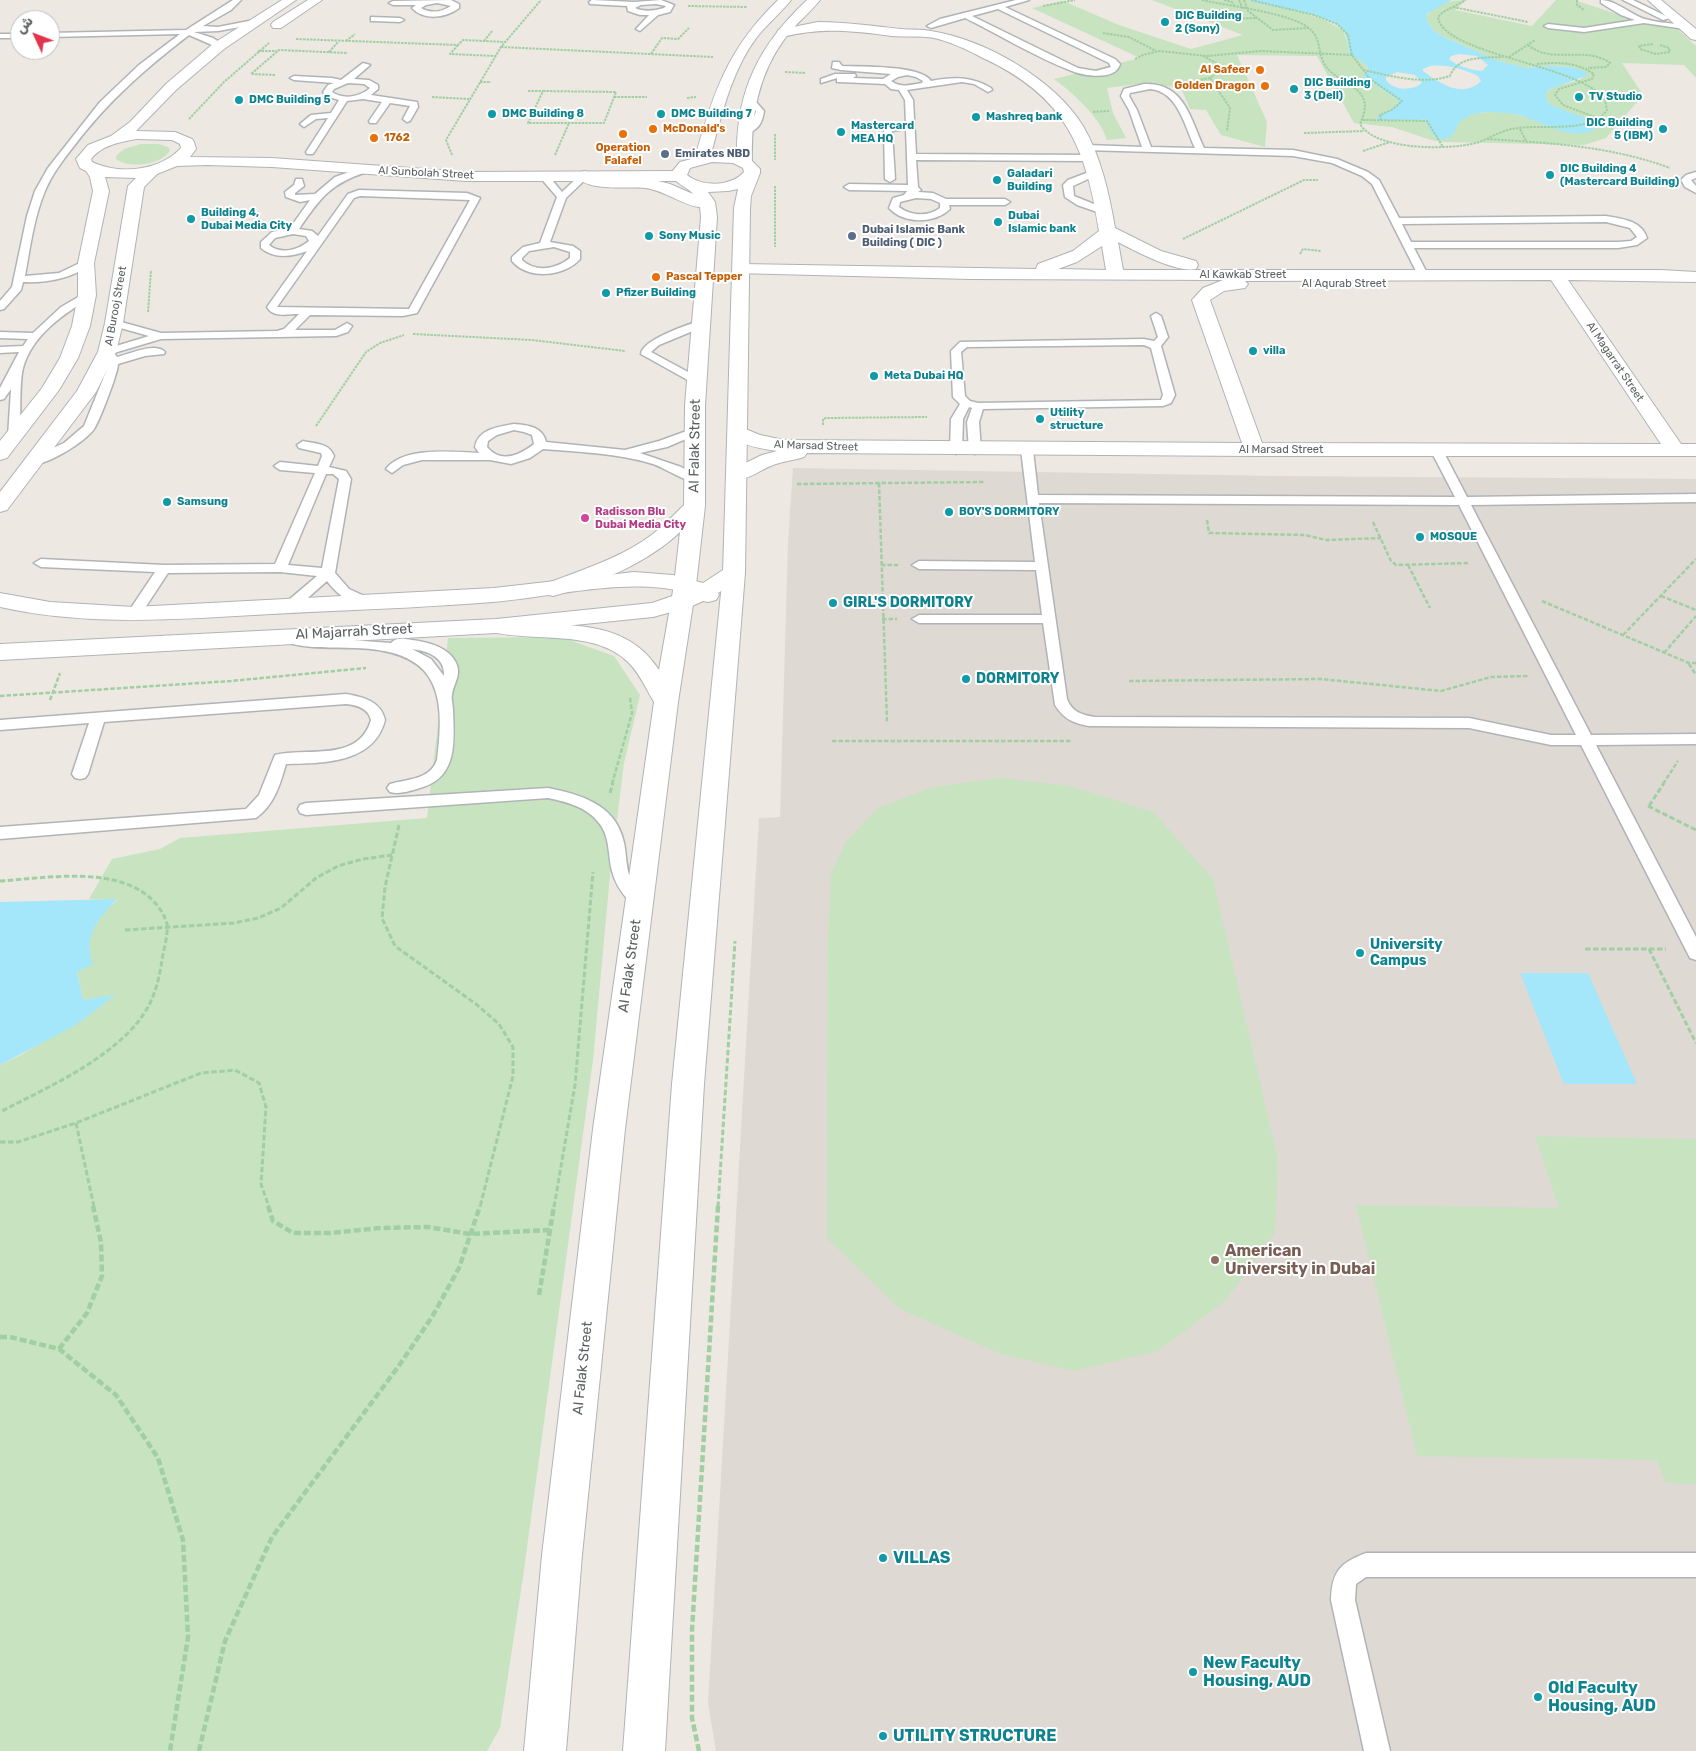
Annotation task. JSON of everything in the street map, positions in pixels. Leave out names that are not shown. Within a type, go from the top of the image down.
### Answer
[{"type":"street","points":[[152,170],[113,174],[93,170],[85,165],[83,159],[87,153],[136,125],[171,87],[219,46],[290,0]]},
{"type":"street","points":[[266,33],[316,0]]},
{"type":"street","points":[[702,159],[719,97],[736,59],[762,24],[785,0]]},
{"type":"street","points":[[1654,0],[1696,36]]},
{"type":"street","points":[[809,4],[810,16],[817,20],[842,26],[875,30],[930,30],[984,52],[1029,79],[1056,103],[1082,137],[1089,153],[1109,231],[1116,275]]},
{"type":"street","points":[[648,1740],[688,1084],[734,573],[738,474],[742,202],[747,170],[743,132],[747,103],[755,79],[764,61],[783,33],[809,4]]},
{"type":"street","points":[[783,33],[811,26],[842,26]]},
{"type":"street","points":[[110,141],[144,134],[177,134],[202,145]]},
{"type":"street","points":[[174,162],[184,156],[189,149],[177,134]]},
{"type":"street","name":"Al Sunbolah Street","points":[[219,146],[311,159],[364,170],[445,176],[547,171],[682,171]]},
{"type":"street","points":[[721,158],[747,170],[738,184],[706,188],[688,183],[682,171],[702,159],[721,158]]},
{"type":"street","name":"Al Sunbolah Street","points":[[152,170],[174,162],[311,159],[446,163],[547,171],[584,176],[682,171]]},
{"type":"street","points":[[0,454],[50,390],[69,358],[81,326],[87,296],[86,263],[101,191],[98,177],[93,170]]},
{"type":"street","name":"Al Burooj Street","points":[[0,506],[36,461],[108,363],[136,186],[152,170]]},
{"type":"street","points":[[584,176],[604,182],[643,183],[660,186],[675,191],[708,209]]},
{"type":"street","points":[[695,186],[703,194],[708,209]]},
{"type":"street","name":"Al Falak Street","points":[[545,1751],[563,1545],[606,1159],[666,702],[690,593],[697,381],[708,209]]},
{"type":"street","points":[[1109,231],[1127,252],[1137,274]]},
{"type":"street","points":[[1009,275],[1041,269],[1070,260],[1090,248],[1109,231]]},
{"type":"street","points":[[1109,231],[1168,260],[1266,275]]},
{"type":"street","name":"Al Kawkab Street","points":[[741,274],[825,272],[1009,275],[1661,275],[1696,277]]},
{"type":"street","name":"Al Kawkab Street","points":[[1661,275],[1696,272]]},
{"type":"street","name":"Al Magarrat Street","points":[[1556,275],[1675,450]]},
{"type":"street","name":"Al Aqurab Street","points":[[1255,450],[1202,309],[1200,300],[1206,292],[1217,287],[1234,284],[1532,285]]},
{"type":"street","name":"Al Marsad Street","points":[[738,432],[751,439],[768,444],[966,450],[1696,450]]},
{"type":"street","name":"Al Marsad Street","points":[[738,474],[757,463],[783,456],[852,451],[866,448]]},
{"type":"street","points":[[553,590],[599,572],[641,551],[665,535],[694,506]]},
{"type":"street","name":"Al Majarrah Street","points":[[6,653],[279,636],[496,626],[638,612],[690,593],[734,573]]},
{"type":"street","name":"Al Majarrah Street","points":[[0,600],[26,606],[87,613],[134,614],[430,600],[553,590],[634,579],[660,580],[690,593],[714,598],[730,614]]},
{"type":"street","points":[[496,626],[522,631],[584,633],[612,640],[634,654],[642,662],[666,702]]},
{"type":"lane","points":[[0,307],[17,288],[32,216],[40,192],[52,168],[86,124],[122,85],[157,55],[237,0]]},
{"type":"lane","points":[[393,4],[445,0],[456,6],[450,11],[435,14],[421,12],[416,8],[403,4]]},
{"type":"lane","points":[[593,2],[633,4],[653,0],[670,5],[668,10],[640,13],[631,9],[633,4]]},
{"type":"lane","points":[[930,30],[964,16],[1026,0]]},
{"type":"lane","points":[[1627,0],[1647,11],[1684,25]]},
{"type":"lane","points":[[416,8],[426,1]]},
{"type":"lane","points":[[1604,1],[1624,13],[1644,21]]},
{"type":"lane","points":[[964,16],[1076,70],[1094,74],[1112,71],[1115,68],[1116,64],[1112,61],[999,7]]},
{"type":"lane","points":[[644,29],[659,12]]},
{"type":"lane","points":[[634,20],[640,13]]},
{"type":"lane","points":[[374,19],[400,20]]},
{"type":"lane","points":[[1548,26],[1561,29],[1584,30],[1644,21],[1684,25]]},
{"type":"lane","points":[[60,35],[218,29],[254,22]]},
{"type":"lane","points":[[192,30],[219,46]]},
{"type":"lane","points":[[369,65],[338,85],[329,94],[345,98],[362,96],[414,104],[407,119]]},
{"type":"lane","points":[[832,65],[829,69],[920,76],[926,81]]},
{"type":"lane","points":[[840,80],[887,80],[901,74]]},
{"type":"lane","points":[[824,81],[835,76],[887,80],[902,88],[915,88]]},
{"type":"lane","points":[[909,100],[915,88],[926,81],[968,79],[980,82],[993,90]]},
{"type":"lane","points":[[292,80],[338,85],[366,82],[374,85],[374,90],[362,96]]},
{"type":"lane","points":[[902,88],[909,100],[911,187],[896,200],[894,208],[903,214],[927,216],[935,215],[944,205]]},
{"type":"lane","points":[[1147,150],[1133,110],[1125,96],[1127,91],[1136,88],[1159,88],[1172,94],[1201,151]]},
{"type":"lane","points":[[326,186],[325,176],[311,159],[345,98]]},
{"type":"lane","points":[[373,121],[388,99]]},
{"type":"lane","points":[[304,124],[307,120],[314,117],[334,115]]},
{"type":"lane","points":[[890,179],[888,130],[910,126]]},
{"type":"lane","points":[[911,157],[1147,150],[1293,153],[1320,158],[1351,167],[1376,182],[1423,275]]},
{"type":"lane","points":[[293,231],[326,186],[340,177],[364,170]]},
{"type":"lane","points":[[547,171],[562,197]]},
{"type":"lane","points":[[1094,173],[1071,182],[1068,185],[1070,197],[1080,203],[1103,211]]},
{"type":"lane","points":[[544,244],[562,197],[584,176]]},
{"type":"lane","points":[[1693,176],[1686,180],[1688,185],[1696,190]]},
{"type":"lane","points":[[858,179],[890,179],[911,187],[944,205],[1004,205]]},
{"type":"lane","points":[[298,181],[299,186],[290,192],[291,197],[300,200],[318,196]]},
{"type":"lane","points":[[839,185],[848,183],[911,187]]},
{"type":"lane","points":[[849,187],[911,187]]},
{"type":"lane","points":[[356,193],[474,198],[413,311],[403,313],[276,311],[272,307],[316,242],[351,196],[356,193]]},
{"type":"lane","points":[[1396,221],[1606,219],[1628,224],[1636,228],[1641,233],[1642,238],[1638,242],[1618,245],[1408,245]]},
{"type":"lane","points":[[293,231],[309,233],[316,242],[300,250],[284,253],[270,251],[264,246],[264,243],[271,236],[293,231]]},
{"type":"lane","points":[[544,244],[554,244],[570,248],[575,251],[575,259],[564,267],[545,271],[526,268],[517,261],[517,257],[526,249],[544,244]]},
{"type":"lane","points":[[19,279],[44,279],[57,276],[80,268],[86,263]]},
{"type":"lane","points":[[0,397],[17,368],[25,349],[35,336],[56,317],[87,296]]},
{"type":"lane","points":[[283,333],[288,331],[308,312]]},
{"type":"lane","points":[[1154,345],[1169,395],[1167,401],[978,406],[966,403],[959,396],[956,351],[964,344],[1144,342],[1154,345],[1159,343],[1163,337],[1156,316]]},
{"type":"lane","points":[[114,323],[160,336],[336,333],[344,330],[347,326]]},
{"type":"lane","points":[[697,381],[646,354],[648,347],[701,324]]},
{"type":"lane","points":[[0,335],[35,336]]},
{"type":"lane","points":[[108,363],[160,336]]},
{"type":"lane","points":[[0,350],[25,349]]},
{"type":"lane","points":[[108,363],[144,353],[160,352]]},
{"type":"lane","points":[[14,437],[17,368]]},
{"type":"lane","points":[[966,403],[957,419],[966,450]]},
{"type":"lane","points":[[966,450],[978,406]]},
{"type":"lane","points":[[392,469],[398,462],[416,456],[518,459],[528,455],[540,445],[541,440],[538,435],[524,428],[503,429],[486,436],[481,442],[482,453],[488,457]]},
{"type":"lane","points":[[625,453],[663,444],[696,431]]},
{"type":"lane","points":[[280,568],[328,456],[326,451],[321,448],[303,445]]},
{"type":"lane","points":[[540,445],[625,453],[671,466],[695,479]]},
{"type":"lane","points":[[1436,449],[1695,951]]},
{"type":"lane","points":[[1027,450],[1048,619],[1062,708],[1081,721],[1469,722],[1504,728],[1536,738],[1551,740],[1696,739]]},
{"type":"lane","points":[[280,466],[335,471],[342,474],[345,479],[328,573],[304,596],[289,607]]},
{"type":"lane","points":[[1032,499],[1463,501],[1696,498]]},
{"type":"lane","points":[[41,563],[164,568],[280,568],[328,573]]},
{"type":"lane","points":[[919,565],[1041,566]]},
{"type":"lane","points":[[134,614],[164,568]]},
{"type":"lane","points":[[328,573],[338,588],[350,596],[366,602]]},
{"type":"lane","points":[[919,619],[1048,619]]},
{"type":"lane","points":[[279,636],[307,642],[384,646],[403,649],[419,657],[431,668],[445,694],[445,758],[441,769],[430,779],[415,785],[395,788]]},
{"type":"lane","points":[[0,725],[346,699],[368,705],[374,709],[378,719],[376,731],[365,742],[350,751],[331,756],[280,759],[265,801],[259,809],[250,814],[0,833]]},
{"type":"lane","points":[[80,774],[98,718]]},
{"type":"lane","points":[[306,809],[548,793],[568,797],[587,804],[601,814],[610,826],[615,840],[616,861],[623,882],[639,902]]},
{"type":"lane","points":[[1377,1751],[1343,1600],[1343,1583],[1352,1570],[1366,1565],[1696,1565]]},
{"type":"path","points":[[453,155],[446,140],[504,42],[541,0]]},
{"type":"path","points":[[1202,0],[1300,23],[1310,28],[1319,43],[1318,53],[1326,66],[1350,83],[1362,95],[1366,104],[1366,112],[1360,124],[1364,131],[1390,142],[1409,146],[1462,146],[1512,129],[1584,125],[1600,119],[1607,110],[1604,99],[1599,93],[1582,82],[1455,37],[1445,31],[1439,24],[1438,17],[1451,7],[1466,0]]},
{"type":"path","points":[[1224,0],[1232,2],[1236,8]]},
{"type":"path","points":[[1240,0],[1243,10]]},
{"type":"path","points":[[1244,0],[1248,10],[1273,30],[1310,28]]},
{"type":"path","points":[[1251,0],[1304,12],[1330,21],[1342,28],[1348,35],[1352,55],[1370,80],[1402,101],[1393,109],[1380,115],[1382,120]]},
{"type":"path","points":[[670,5],[751,8]]},
{"type":"path","points":[[1451,7],[1548,26]]},
{"type":"path","points":[[1225,20],[1258,18]]},
{"type":"path","points":[[650,54],[662,38],[678,39],[688,28]]},
{"type":"path","points":[[1363,70],[1416,80],[1439,79],[1450,76],[1452,70],[1475,57],[1510,57],[1543,35],[1561,29]]},
{"type":"path","points":[[484,41],[492,31]]},
{"type":"path","points":[[344,42],[355,34]]},
{"type":"path","points":[[293,39],[338,42],[458,44]]},
{"type":"path","points":[[495,56],[450,54],[463,40],[504,42]]},
{"type":"path","points":[[329,52],[338,42]]},
{"type":"path","points":[[1653,44],[1669,48],[1670,52],[1656,54],[1640,49],[1639,46],[1653,44]]},
{"type":"path","points":[[1528,45],[1538,52],[1592,56],[1604,59],[1610,63],[1606,67],[1587,68],[1558,62],[1534,64]]},
{"type":"path","points":[[501,47],[716,58],[713,62]]},
{"type":"path","points":[[258,51],[278,51]]},
{"type":"path","points":[[1132,60],[1141,55],[1156,51],[1188,52],[1203,56],[1216,63],[1219,71],[1210,78],[1186,82]]},
{"type":"path","points":[[1203,56],[1246,51],[1352,55]]},
{"type":"path","points":[[1587,68],[1594,74],[1592,79],[1559,89],[1554,95],[1555,98],[1569,108],[1600,119]]},
{"type":"path","points":[[1210,78],[1230,108],[1226,126],[1230,136]]},
{"type":"path","points":[[479,82],[491,82]]},
{"type":"path","points":[[528,91],[543,91],[616,92],[604,123],[528,123],[543,91]]},
{"type":"path","points":[[614,97],[647,97]]},
{"type":"path","points":[[1363,120],[1427,121],[1443,147]]},
{"type":"path","points":[[547,171],[569,123]]},
{"type":"path","points":[[1520,128],[1526,142]]},
{"type":"path","points":[[1486,139],[1583,146],[1612,151],[1640,158],[1693,176]]},
{"type":"path","points":[[1178,241],[1304,180]]},
{"type":"path","points":[[1298,259],[1303,249],[1322,251]]},
{"type":"path","points":[[114,323],[148,312],[151,264]]},
{"type":"path","points":[[303,445],[363,355],[380,343],[398,336],[419,333],[532,340],[646,354]]},
{"type":"path","points":[[796,484],[985,482]]},
{"type":"path","points":[[879,483],[887,722]]},
{"type":"path","points":[[1204,500],[1209,533],[1305,535],[1326,540],[1381,538]]},
{"type":"path","points":[[1364,500],[1393,563],[1495,562]]},
{"type":"path","points":[[1623,636],[1696,559]]},
{"type":"path","points":[[1408,564],[1430,608]]},
{"type":"path","points":[[1507,587],[1689,663],[1696,663]]},
{"type":"path","points":[[1661,596],[1696,610]]},
{"type":"path","points":[[1664,652],[1696,616]]},
{"type":"path","points":[[42,722],[69,649]]},
{"type":"path","points":[[1689,663],[1696,675]]},
{"type":"path","points":[[1128,681],[1321,679],[1442,691],[1504,675],[1555,679]]},
{"type":"path","points":[[1649,806],[1685,750],[1679,739]]},
{"type":"path","points":[[1620,806],[1649,806],[1696,830]]},
{"type":"path","points":[[198,1751],[225,1641],[272,1537],[398,1367],[432,1317],[459,1268],[485,1193],[513,1076],[513,1047],[499,1024],[476,1004],[395,946],[382,918],[385,887],[401,816]]},
{"type":"path","points":[[125,930],[234,923],[258,918],[280,908],[316,878],[338,866],[392,856]]},
{"type":"path","points":[[0,881],[88,877],[122,882],[136,887],[153,900],[164,915],[167,928],[158,988],[143,1017],[114,1045],[74,1072],[0,1112]]},
{"type":"path","points":[[699,1751],[692,1718],[692,1630],[736,934]]},
{"type":"path","points":[[1585,949],[1695,951]]},
{"type":"path","points":[[1649,949],[1696,1043]]},
{"type":"path","points":[[0,1142],[18,1142],[76,1123],[202,1073],[235,1070],[259,1083],[266,1107],[261,1184],[273,1221],[293,1233],[330,1233],[380,1228],[428,1227],[470,1234],[550,1230]]},
{"type":"path","points":[[539,1295],[575,1085]]},
{"type":"path","points":[[59,1349],[87,1313],[102,1276],[101,1242],[76,1123]]},
{"type":"path","points":[[0,1337],[10,1337],[59,1349],[116,1395],[158,1458],[183,1540],[188,1637],[171,1751]]},
{"type":"shaded area","name":"American University in Dubai","points":[[793,468],[1278,476],[1696,479],[1696,1751],[716,1751],[708,1703],[759,818],[780,817],[788,543]]},
{"type":"green space","points":[[1152,0],[1248,0],[1322,19],[1343,30],[1349,54],[1367,65],[1368,70],[1362,76],[1398,100],[1396,106],[1381,114],[1425,120],[1434,137],[1454,134],[1457,124],[1463,118],[1490,112],[1518,115],[1561,130],[1563,111],[1551,105],[1546,99],[1546,93],[1551,89],[1583,78],[1587,74],[1571,67],[1527,68],[1499,61],[1446,38],[1434,31],[1426,19],[1437,6],[1448,2],[1466,0],[1455,10],[1532,26],[1556,0],[1574,0],[1644,23],[1675,27],[1696,46],[1696,78],[1684,65],[1622,63],[1643,95],[1606,138],[1584,145],[1444,142],[1431,140],[1392,127],[1354,123],[1317,56],[1237,55],[1267,122],[1265,147],[1221,135],[1206,110],[1190,109],[1181,88],[1145,83],[1107,88],[1113,113],[1126,138],[1107,140],[1092,114],[1077,98],[1054,79],[1140,58],[1032,8],[1063,1],[1119,25],[1191,49],[1243,35]]},
{"type":"green space","points":[[141,144],[158,144],[168,147],[170,150],[160,159],[145,164],[129,164],[116,159],[116,156],[124,149]]},
{"type":"green space","points":[[561,637],[614,656],[640,695],[624,763],[610,875],[593,1060],[523,1577],[500,1728],[487,1751],[0,1751],[0,1065],[23,1054],[114,996],[83,1000],[77,971],[89,953],[90,936],[101,915],[117,900],[89,899],[112,859],[160,849],[180,838],[427,818],[448,638]]},
{"type":"green space","points":[[1001,778],[1070,786],[1153,812],[1213,879],[1278,1160],[1275,1232],[1226,1300],[1158,1351],[1074,1371],[1001,1354],[900,1309],[827,1238],[828,935],[831,873],[846,842],[878,808],[933,787]]},
{"type":"green space","points":[[1535,1136],[1696,1139],[1696,1484],[1666,1483],[1657,1460],[1417,1456],[1356,1205],[1559,1208]]},
{"type":"water","points":[[1248,0],[1452,0],[1428,13],[1426,19],[1434,31],[1499,61],[1527,68],[1571,67],[1584,71],[1588,74],[1586,76],[1550,89],[1546,93],[1546,99],[1551,105],[1596,123],[1597,127],[1589,132],[1571,133],[1517,114],[1487,112],[1466,117],[1459,123],[1453,135],[1446,139],[1438,139],[1432,134],[1425,120],[1377,120],[1376,117],[1396,106],[1398,100],[1362,76],[1368,70],[1367,65],[1349,54],[1344,31],[1326,19]],"holes":[[[1459,54],[1477,56],[1488,65],[1482,71],[1460,66],[1449,59],[1451,56]],[[1430,66],[1454,68],[1478,76],[1481,81],[1467,89],[1459,89],[1436,80],[1423,71],[1423,69]],[[1397,72],[1415,75],[1422,83],[1418,86],[1403,89],[1389,84],[1386,77]]]},
{"type":"water","points":[[117,899],[94,928],[90,945],[93,964],[77,972],[83,1000],[115,995],[76,1025],[0,1065],[0,902]]},
{"type":"water","points":[[1520,973],[1588,973],[1637,1084],[1564,1084]]},
{"type":"place","name":"DIC Building 2 (Sony)","points":[[1165,22]]},
{"type":"place","name":"Al Safeer","points":[[1260,70]]},
{"type":"place","name":"Golden Dragon","points":[[1265,86]]},
{"type":"place","name":"DIC Building 3 (Dell)","points":[[1294,89]]},
{"type":"place","name":"TV Studio","points":[[1579,97]]},
{"type":"place","name":"DMC Building 5","points":[[239,100]]},
{"type":"place","name":"DMC Building 8","points":[[492,114]]},
{"type":"place","name":"DMC Building 7","points":[[661,114]]},
{"type":"place","name":"Mashreq bank","points":[[976,117]]},
{"type":"place","name":"McDonald's","points":[[653,129]]},
{"type":"place","name":"DIC Building 5 (IBM)","points":[[1663,129]]},
{"type":"place","name":"Mastercard MEA HQ","points":[[841,132]]},
{"type":"place","name":"Operation Falafel","points":[[623,134]]},
{"type":"place","name":"1762","points":[[374,138]]},
{"type":"place","name":"Emirates NBD","points":[[665,154]]},
{"type":"place","name":"DIC Building 4 (Mastercard Building)","points":[[1550,175]]},
{"type":"place","name":"Galadari Building","points":[[997,180]]},
{"type":"place","name":"Building 4, Dubai Media City","points":[[191,219]]},
{"type":"place","name":"Dubai Islamic bank","points":[[998,222]]},
{"type":"place","name":"Sony Music","points":[[649,236]]},
{"type":"place","name":"Dubai Islamic Bank Building ( DIC )","points":[[852,236]]},
{"type":"place","name":"Pascal Tepper","points":[[656,277]]},
{"type":"place","name":"Pfizer Building","points":[[606,293]]},
{"type":"place","name":"villa","points":[[1253,351]]},
{"type":"place","name":"Meta Dubai HQ","points":[[874,376]]},
{"type":"place","name":"Utility structure","points":[[1040,419]]},
{"type":"place","name":"Samsung","points":[[167,502]]},
{"type":"place","name":"BOY'S DORMITORY","points":[[949,512]]},
{"type":"place","name":"Radisson Blu Dubai Media City","points":[[585,518]]},
{"type":"place","name":"MOSQUE","points":[[1420,537]]},
{"type":"place","name":"GIRL'S DORMITORY","points":[[833,603]]},
{"type":"place","name":"DORMITORY","points":[[966,679]]},
{"type":"place","name":"University Campus","points":[[1360,953]]},
{"type":"place","name":"American University in Dubai","points":[[1215,1260]]},
{"type":"place","name":"VILLAS","points":[[883,1558]]},
{"type":"place","name":"New Faculty Housing, AUD","points":[[1193,1672]]},
{"type":"place","name":"Old Faculty Housing, AUD","points":[[1538,1697]]},
{"type":"place","name":"UTILITY STRUCTURE","points":[[883,1736]]}]
